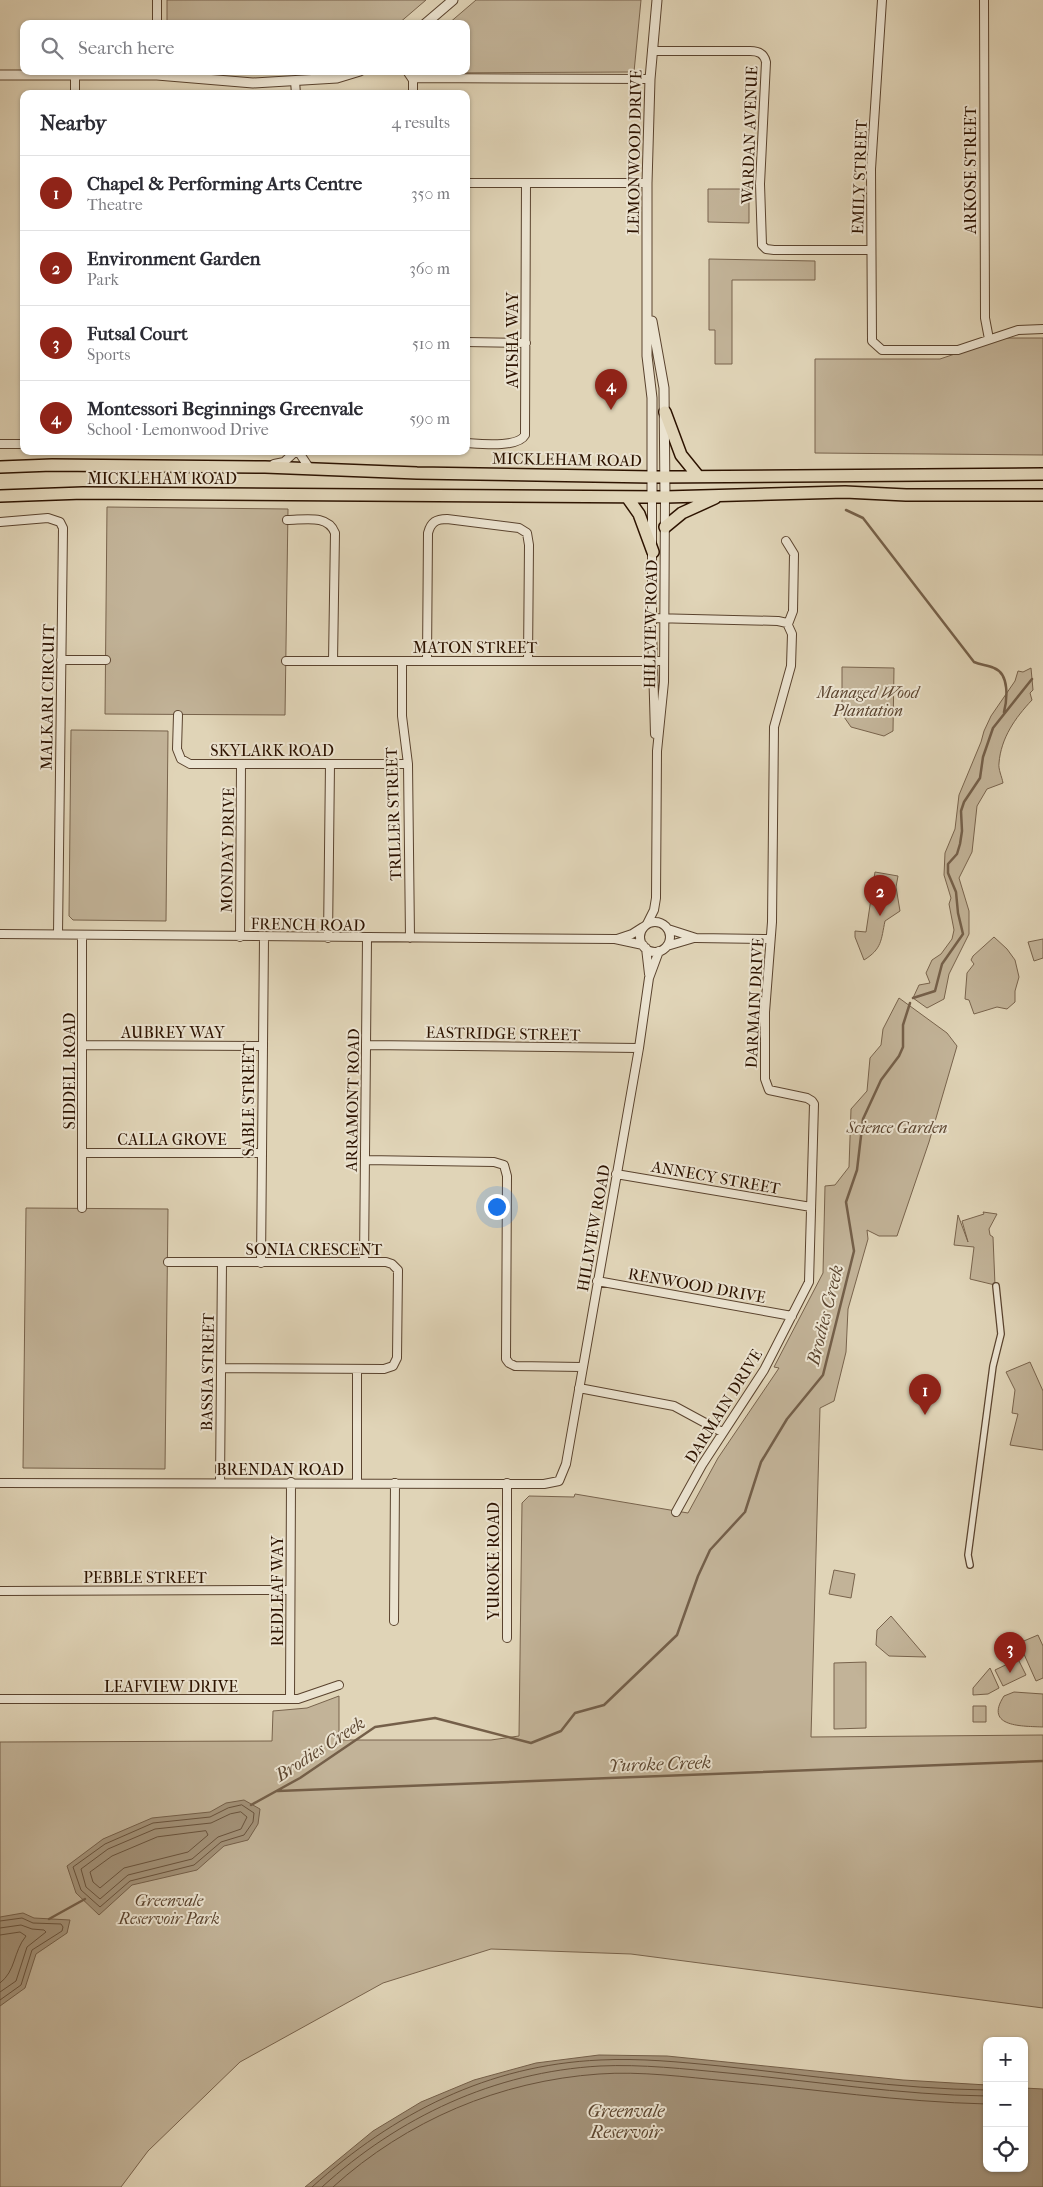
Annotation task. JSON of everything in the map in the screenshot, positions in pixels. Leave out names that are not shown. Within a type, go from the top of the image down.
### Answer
[{"type":"main road","points":[[665,412],[681,454],[698,476]]},
{"type":"main road","name":"MICKLEHAM ROAD","points":[[0,467],[52,465],[265,467],[427,474],[652,476],[1043,474]]},
{"type":"main road","name":"MICKLEHAM ROAD","points":[[0,496],[83,493],[665,497],[845,492],[906,495],[1043,495]]},
{"type":"main road","points":[[665,527],[682,514],[718,496]]},
{"type":"main road","points":[[627,497],[639,514],[653,552]]},
{"type":"street","points":[[157,0],[157,20]]},
{"type":"street","points":[[430,20],[453,0]]},
{"type":"street","name":"LEMONWOOD DRIVE","points":[[652,497],[652,398],[648,356],[647,182],[650,79],[657,0]]},
{"type":"street","name":"EMILY STREET","points":[[882,0],[871,169],[871,337],[874,344],[882,350],[958,350],[989,339]]},
{"type":"street","name":"ARKOSE STREET","points":[[984,0],[985,318],[989,339]]},
{"type":"street","name":"WARDAN AVENUE","points":[[652,51],[750,50],[764,55],[766,62],[760,184],[761,242],[764,247],[771,250],[871,250]]},
{"type":"street","points":[[0,75],[75,75],[75,90]]},
{"type":"street","points":[[176,75],[253,83],[337,78],[347,75]]},
{"type":"street","points":[[410,75],[412,90]]},
{"type":"street","points":[[458,75],[650,79]]},
{"type":"street","points":[[295,81],[296,90]]},
{"type":"street","points":[[470,183],[647,182]]},
{"type":"street","name":"AVISHA WAY","points":[[470,444],[513,443],[524,438],[526,430],[526,183]]},
{"type":"street","name":"LEMONWOOD DRIVE","points":[[648,304],[662,374],[665,412],[665,497]]},
{"type":"street","points":[[989,339],[1018,330],[1043,329]]},
{"type":"street","points":[[470,342],[526,343]]},
{"type":"street","points":[[0,444],[20,444]]},
{"type":"street","points":[[265,467],[284,462],[292,455]]},
{"type":"street","points":[[300,455],[310,469]]},
{"type":"street","name":"HILLVIEW ROAD","points":[[646,925],[654,910],[656,898],[657,751],[652,662],[652,497]]},
{"type":"street","name":"HILLVIEW ROAD","points":[[657,751],[664,661],[665,497]]},
{"type":"street","name":"MALKARI CIRCUIT","points":[[0,522],[48,518],[60,522],[63,528],[58,934]]},
{"type":"street","points":[[427,660],[428,533],[430,524],[438,519],[448,519],[519,528],[527,533],[528,660]]},
{"type":"street","points":[[288,520],[321,520],[328,522],[335,533],[333,661]]},
{"type":"street","points":[[652,618],[778,621],[788,624],[793,611],[794,554],[786,541]]},
{"type":"street","name":"DARMAIN DRIVE","points":[[676,1512],[722,1432],[764,1370],[809,1282],[812,1101],[807,1098],[769,1090],[764,1079],[765,1012],[772,922],[774,727],[791,666],[792,634],[788,624]]},
{"type":"street","points":[[62,660],[106,660]]},
{"type":"street","name":"MATON STREET","points":[[286,661],[664,661]]},
{"type":"street","name":"TRILLER STREET","points":[[402,661],[402,716],[408,764],[410,938]]},
{"type":"street","name":"SKYLARK ROAD","points":[[178,715],[177,748],[181,759],[190,764],[408,764]]},
{"type":"street","name":"MONDAY DRIVE","points":[[240,936],[241,764]]},
{"type":"street","points":[[328,938],[330,764]]},
{"type":"street","name":"HILLVIEW ROAD","points":[[656,898],[661,923]]},
{"type":"street","points":[[696,938],[668,929],[657,922],[646,925],[640,936],[644,947],[650,951],[660,951],[667,946],[696,938],[770,939]]},
{"type":"street","name":"FRENCH ROAD","points":[[615,939],[632,934],[646,925]]},
{"type":"street","points":[[667,946],[670,938],[668,929]]},
{"type":"street","name":"FRENCH ROAD","points":[[0,934],[615,939],[644,947]]},
{"type":"street","name":"SIDDELL ROAD","points":[[82,935],[82,1208]]},
{"type":"street","name":"SABLE STREET","points":[[261,1263],[264,937]]},
{"type":"street","name":"ARRAMONT ROAD","points":[[364,1262],[368,938]]},
{"type":"street","name":"HILLVIEW ROAD","points":[[644,947],[649,978]]},
{"type":"street","name":"HILLVIEW ROAD","points":[[560,1481],[564,1471],[598,1281],[639,1048],[649,978],[660,951]]},
{"type":"street","name":"AUBREY WAY","points":[[83,1045],[263,1046]]},
{"type":"street","name":"EASTRIDGE STREET","points":[[366,1045],[639,1048]]},
{"type":"street","name":"CALLA GROVE","points":[[82,1153],[262,1153]]},
{"type":"street","points":[[365,1160],[494,1162],[504,1165],[507,1176],[506,1359],[509,1364],[515,1366],[582,1367]]},
{"type":"street","name":"ANNECY STREET","points":[[616,1174],[811,1207]]},
{"type":"street","name":"SONIA CRESCENT","points":[[168,1262],[386,1262],[392,1264],[398,1270],[397,1358],[393,1366],[388,1369],[221,1368]]},
{"type":"street","name":"BASSIA STREET","points":[[220,1482],[222,1263]]},
{"type":"street","name":"RENWOOD DRIVE","points":[[598,1281],[792,1316]]},
{"type":"street","points":[[970,1565],[968,1555],[991,1378],[1001,1334],[996,1286]]},
{"type":"street","points":[[357,1369],[357,1483]]},
{"type":"street","points":[[579,1388],[674,1406],[722,1432]]},
{"type":"street","name":"BRENDAN ROAD","points":[[0,1483],[291,1482],[544,1484],[560,1481]]},
{"type":"street","name":"REDLEAF WAY","points":[[290,1699],[291,1482]]},
{"type":"street","points":[[394,1621],[395,1483]]},
{"type":"street","name":"YUROKE ROAD","points":[[506,1638],[507,1483]]},
{"type":"street","name":"PEBBLE STREET","points":[[0,1591],[290,1590]]},
{"type":"street","name":"LEAFVIEW DRIVE","points":[[0,1699],[290,1699],[311,1696],[339,1685]]},
{"type":"green space","points":[[167,0],[426,0],[403,20],[167,20]]},
{"type":"green space","points":[[476,0],[641,0],[634,72],[470,73],[470,20],[453,20]]},
{"type":"green space","points":[[708,189],[749,189],[749,223],[708,222]]},
{"type":"green space","points":[[709,259],[815,261],[815,280],[732,280],[732,364],[715,364],[715,330],[709,330]]},
{"type":"green space","points":[[1002,338],[1043,338],[1043,455],[815,453],[815,359],[940,359]]},
{"type":"green space","points":[[107,507],[288,509],[285,715],[105,714]]},
{"type":"green space","name":"Managed Wood Plantation","points":[[842,667],[894,668],[893,731],[884,736],[851,727],[842,714]]},
{"type":"green space","points":[[1031,668],[1033,690],[1030,693],[1032,700],[1015,721],[1003,745],[999,765],[1003,783],[987,789],[977,806],[972,852],[959,878],[969,911],[969,934],[949,974],[944,999],[927,1008],[913,998],[919,985],[930,983],[926,973],[932,960],[941,954],[952,939],[954,930],[949,904],[951,898],[944,875],[945,853],[955,829],[959,795],[991,716],[1015,681],[1018,671],[1023,672]]},
{"type":"green space","points":[[71,730],[168,731],[166,921],[73,920],[69,916]]},
{"type":"green space","points":[[875,872],[898,876],[896,887],[900,911],[885,921],[878,948],[864,960],[855,937],[855,931],[866,932]]},
{"type":"green space","points":[[994,937],[1007,949],[1015,960],[1019,977],[1015,991],[1015,1002],[1007,1009],[997,1007],[974,1014],[969,1000],[965,999],[967,973],[974,964],[971,960],[973,956]]},
{"type":"green space","points":[[1043,939],[1043,958],[1034,961],[1028,942]]},
{"type":"green space","name":"Greenvale Reservoir Park","points":[[899,998],[947,1033],[957,1046],[929,1142],[897,1236],[879,1236],[867,1230],[868,1239],[848,1309],[846,1352],[834,1401],[820,1408],[811,1737],[1043,1735],[1043,2008],[631,1954],[491,1949],[383,1983],[240,2062],[148,2151],[121,2187],[0,2187],[0,1742],[272,1741],[273,1711],[307,1708],[339,1696],[339,1740],[491,1740],[519,1736],[522,1503],[529,1496],[574,1497],[575,1494],[688,1513],[718,1458],[779,1368],[774,1367],[823,1273],[825,1186],[835,1185],[849,1167],[851,1109],[867,1091],[870,1058],[881,1045],[883,1029]]},
{"type":"green space","points":[[26,1208],[168,1209],[165,1469],[23,1468]]},
{"type":"green space","points":[[983,1212],[997,1214],[989,1229],[990,1235],[993,1237],[995,1285],[970,1279],[974,1247],[954,1245],[958,1215],[968,1242],[962,1221],[984,1214]]},
{"type":"green space","points":[[1030,1362],[1043,1391],[1043,1450],[1010,1445],[1018,1414],[1012,1413],[1015,1390],[1006,1372]]},
{"type":"green space","points":[[834,1570],[855,1574],[851,1598],[829,1594]]},
{"type":"green space","points":[[891,1616],[926,1657],[889,1656],[876,1645],[877,1630]]},
{"type":"green space","points":[[1038,1635],[1043,1646],[1043,1678],[1036,1681],[1019,1643]]},
{"type":"green space","points":[[1018,1659],[1026,1675],[1003,1686],[995,1670]]},
{"type":"green space","points":[[866,1662],[866,1728],[834,1729],[834,1663]]},
{"type":"green space","points":[[990,1668],[999,1688],[988,1694],[973,1695],[973,1688]]},
{"type":"green space","points":[[1014,1692],[1043,1694],[1043,1727],[1017,1725],[1002,1720],[999,1714],[999,1706],[1004,1696]]},
{"type":"green space","points":[[973,1706],[986,1706],[986,1722],[973,1722]]},
{"type":"water","points":[[244,1800],[260,1809],[258,1824],[248,1840],[224,1846],[197,1870],[132,1885],[99,1915],[76,1893],[67,1866],[103,1839],[152,1818],[210,1812],[226,1803]]},
{"type":"water","points":[[23,1913],[34,1918],[70,1920],[67,1933],[36,1954],[25,1988],[0,2006],[0,1917]]},
{"type":"water","name":"Greenvale Reservoir","points":[[599,2055],[667,2056],[903,2080],[983,2085],[983,2172],[1028,2172],[1028,2088],[1043,2089],[1043,2187],[305,2187],[373,2131],[421,2102],[474,2080],[536,2063]]},
{"type":"waterway","points":[[846,510],[863,518],[974,662],[992,667],[1003,676],[1006,688],[1004,712]]},
{"type":"waterway","name":"Yuroke Creek","points":[[913,998],[935,991],[942,964],[963,934],[956,892],[948,873],[948,864],[957,854],[960,844],[962,831],[961,811],[964,802],[980,778],[983,757],[993,728],[1032,679]]},
{"type":"waterway","name":"Brodies Creek","points":[[251,1805],[300,1778],[375,1727],[435,1718],[531,1743],[561,1731],[575,1713],[604,1705],[677,1635],[698,1576],[710,1550],[745,1512],[761,1462],[787,1419],[823,1375],[854,1251],[846,1202],[857,1170],[863,1119],[881,1080],[899,1056],[903,1047],[903,1025],[910,1003]]},
{"type":"waterway","name":"Yuroke Creek","points":[[278,1791],[1043,1761]]},
{"type":"waterway","name":"Brodies Creek","points":[[49,1919],[85,1899]]},
{"type":"place","name":"Montessori Beginnings Greenvale","points":[[611,410]]},
{"type":"place","name":"Environment Garden","points":[[880,916]]},
{"type":"place","name":"Chapel & Performing Arts Centre","points":[[925,1415]]},
{"type":"place","name":"Futsal Court","points":[[1010,1673]]},
{"type":"park label","name":"Science Garden","points":[[897,1127]]}]
